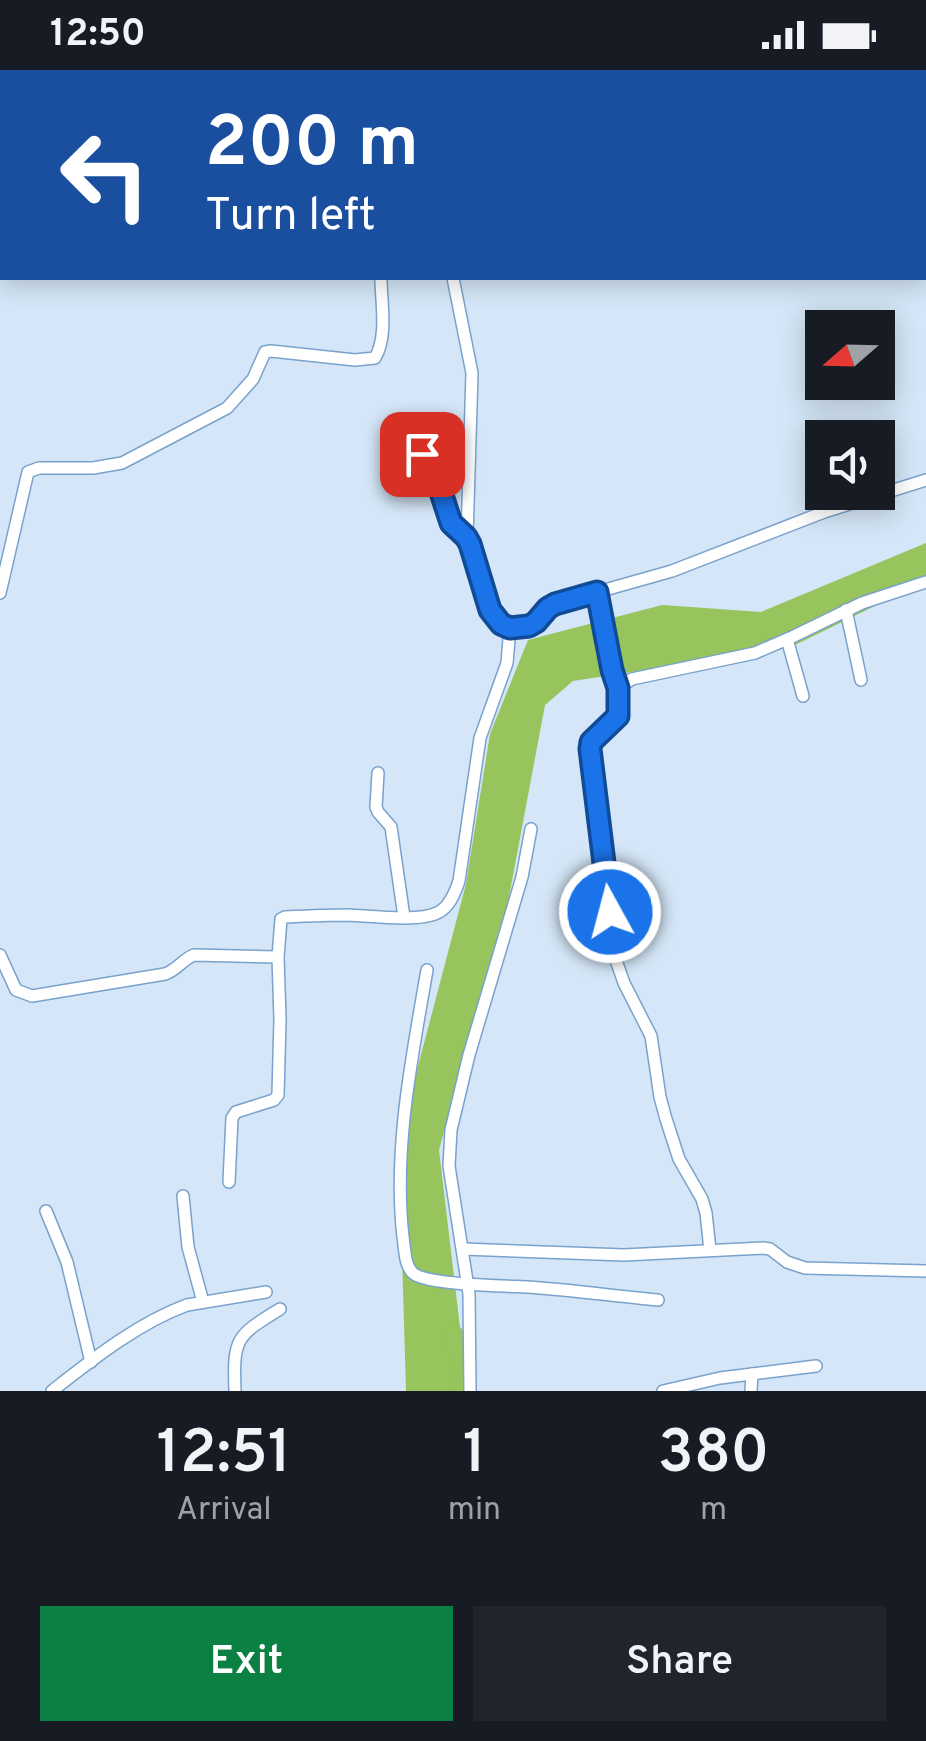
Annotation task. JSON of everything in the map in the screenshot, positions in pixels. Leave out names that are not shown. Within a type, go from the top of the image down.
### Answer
[{"type":"street","points":[[0,593],[26,478],[33,468],[93,468],[122,462],[227,408],[253,379],[265,352],[271,350],[355,360],[375,358],[382,337],[381,280]]},
{"type":"street","points":[[453,280],[472,373],[466,537],[490,610],[501,624],[510,628],[529,626],[555,604],[672,571],[829,510]]},
{"type":"street","points":[[422,454],[438,483],[451,523],[466,537]]},
{"type":"street","points":[[895,488],[926,480]]},
{"type":"street","points":[[618,688],[632,679],[737,658],[787,640],[846,610],[926,582]]},
{"type":"street","points":[[597,592],[618,688],[618,716],[591,742],[590,749],[617,963],[651,1036],[663,1108],[679,1159],[702,1199],[710,1250]]},
{"type":"street","points":[[846,610],[861,680]]},
{"type":"street","points":[[229,1182],[232,1118],[236,1112],[274,1100],[278,1095],[278,958],[280,923],[285,916],[404,918],[436,914],[456,893],[480,738],[507,663],[510,628]]},
{"type":"street","points":[[787,640],[803,696]]},
{"type":"street","points":[[378,772],[376,808],[391,827],[404,918]]},
{"type":"street","points":[[470,1391],[463,1248],[449,1166],[451,1130],[522,877],[531,829]]},
{"type":"street","points":[[0,954],[16,990],[32,996],[165,974],[194,955],[278,958]]},
{"type":"street","points":[[426,970],[401,1162],[400,1212],[410,1268],[416,1275],[465,1284],[658,1300]]},
{"type":"street","points":[[183,1196],[188,1247],[203,1302]]},
{"type":"street","points":[[46,1211],[67,1262],[90,1362]]},
{"type":"street","points":[[463,1248],[624,1255],[770,1249],[787,1262],[805,1268],[926,1272]]},
{"type":"street","points":[[52,1391],[159,1317],[188,1304],[266,1292]]},
{"type":"street","points":[[235,1391],[237,1343],[252,1326],[280,1309]]},
{"type":"street","points":[[663,1391],[720,1378],[816,1366]]},
{"type":"street","points":[[750,1391],[752,1374]]},
{"type":"shaded area","points":[[926,543],[926,587],[883,602],[789,648],[573,681],[545,705],[505,918],[439,1150],[461,1336],[460,1391],[406,1391],[399,1153],[402,1127],[466,884],[490,734],[528,640],[662,605],[761,612]]},
{"type":"waterway","points":[[454,1335],[465,1391]]},
{"type":"route","points":[[422,454],[438,483],[451,523],[470,544],[490,610],[501,624],[510,628],[529,626],[555,604],[597,592],[618,688],[618,716],[591,742],[590,749],[610,912]]}]
